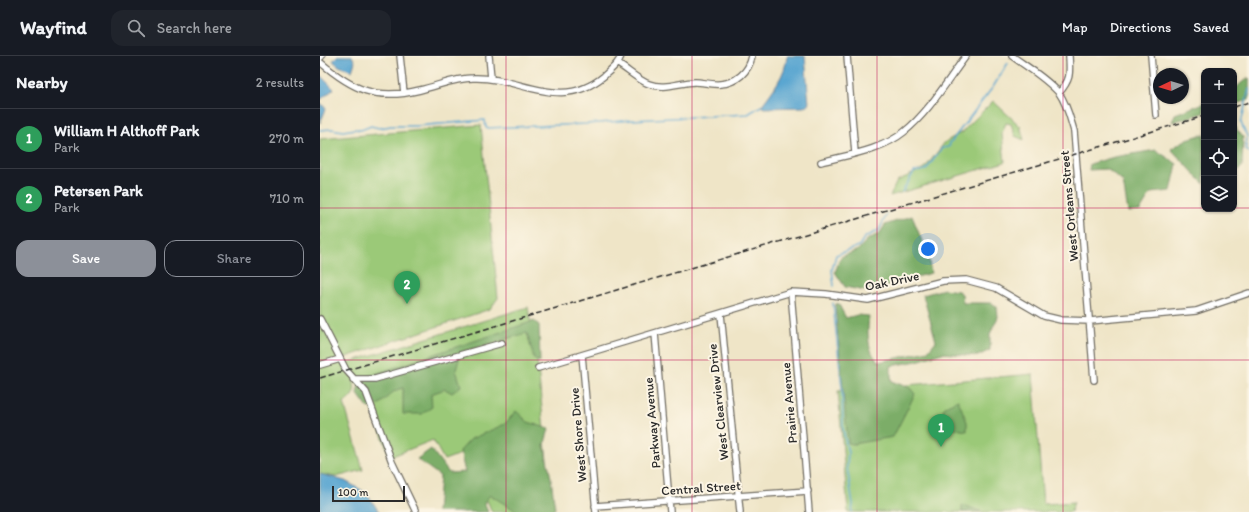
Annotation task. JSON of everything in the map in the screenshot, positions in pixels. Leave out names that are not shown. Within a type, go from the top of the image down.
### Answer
[{"type":"street","points":[[400,56],[404,93]]},
{"type":"street","points":[[489,56],[490,78]]},
{"type":"street","points":[[320,62],[340,79],[357,88],[384,94],[404,93],[420,90],[457,79],[490,78],[525,88],[549,92],[572,91],[594,84],[618,64],[622,56]]},
{"type":"street","points":[[618,64],[650,84],[667,87],[696,82],[719,85],[729,83],[744,73],[751,64],[752,56]]},
{"type":"street","points":[[847,56],[855,153]]},
{"type":"street","points":[[821,162],[855,153],[889,141],[904,133],[919,118],[966,56]]},
{"type":"street","name":"West Orleans Street","points":[[1012,56],[1042,78],[1059,94],[1067,108],[1074,131],[1094,380]]},
{"type":"street","points":[[1059,94],[1068,83],[1070,70],[1068,56]]},
{"type":"street","points":[[1151,56],[1156,115]]},
{"type":"street","name":"Oak Drive","points":[[538,368],[791,292],[826,294],[868,300],[943,281],[966,280],[996,288],[1044,316],[1061,320],[1090,321],[1196,310],[1249,293]]},
{"type":"street","name":"Prairie Avenue","points":[[791,292],[810,512]]},
{"type":"street","name":"West Clearview Drive","points":[[721,314],[740,512]]},
{"type":"street","points":[[320,319],[340,359],[353,379],[366,392],[392,462],[416,512]]},
{"type":"street","name":"Parkway Avenue","points":[[655,333],[670,512]]},
{"type":"street","points":[[353,379],[374,379],[502,342]]},
{"type":"street","name":"West Shore Drive","points":[[582,355],[596,509]]},
{"type":"street","points":[[320,365],[340,359]]},
{"type":"street","name":"Central Street","points":[[596,509],[808,491]]},
{"type":"green space","points":[[1249,78],[1249,100],[1237,103],[1237,88],[1241,83]]},
{"type":"green space","points":[[993,101],[1020,126],[1024,140],[1015,136],[1011,124],[1006,123],[1002,133],[1005,162],[890,196],[897,181],[925,168],[945,142],[962,132]]},
{"type":"green space","points":[[1201,104],[1201,114],[1172,122],[1175,114]]},
{"type":"green space","points":[[481,125],[498,298],[490,309],[340,359],[343,364],[528,307],[538,368],[552,512],[492,512],[466,452],[444,460],[433,440],[390,457],[366,392],[353,380],[355,387],[354,391],[350,398],[344,403],[363,470],[336,477],[320,474],[320,139]]},
{"type":"green space","points":[[1237,130],[1243,137],[1242,167],[1237,171]]},
{"type":"green space","points":[[1201,135],[1201,181],[1171,149],[1187,139]]},
{"type":"green space","points":[[1156,150],[1177,164],[1171,191],[1151,193],[1140,211],[1128,212],[1123,182],[1107,169],[1089,170],[1090,164],[1114,157]]},
{"type":"green space","points":[[912,216],[928,256],[931,273],[866,291],[845,287],[835,272],[841,257],[858,250],[867,240],[880,233],[885,225]]},
{"type":"green space","points":[[944,289],[958,291],[962,294],[963,303],[992,303],[997,307],[998,317],[990,334],[990,350],[978,356],[942,353],[917,361],[891,366],[891,381],[910,388],[915,394],[893,437],[853,444],[848,443],[835,305],[838,303],[846,318],[857,315],[869,316],[868,335],[870,347],[875,358],[879,362],[928,351],[936,341],[923,295]]},
{"type":"green space","points":[[534,321],[539,325],[540,362],[534,359],[527,333],[461,352],[456,370],[461,386],[452,393],[445,389],[431,394],[432,407],[422,414],[403,414],[403,388],[393,392],[379,404],[368,408],[357,393],[360,381],[369,376]]},
{"type":"green space","points":[[1033,374],[1043,504],[1074,502],[1071,512],[848,512],[838,391]]},
{"type":"green space","points":[[958,400],[967,422],[967,431],[956,429],[944,415],[943,409],[947,405]]},
{"type":"green space","points":[[516,411],[528,422],[549,429],[544,446],[551,478],[555,509],[548,512],[518,512],[490,495],[484,503],[488,512],[437,512],[440,476],[417,459],[431,449],[449,473],[465,472],[460,451],[471,439],[505,424]]},
{"type":"green space","points":[[962,505],[983,512],[962,512]]},
{"type":"water","points":[[337,56],[352,56],[355,62],[352,71],[339,66],[333,61]]},
{"type":"water","points":[[787,56],[805,56],[809,104],[804,107],[764,108],[761,106],[774,89],[781,76]]},
{"type":"water","points":[[320,75],[334,89],[320,100]]},
{"type":"water","points":[[320,102],[326,109],[320,123]]},
{"type":"water","points":[[320,474],[345,481],[367,493],[379,512],[320,512]]},
{"type":"waterway","points":[[902,192],[914,172],[926,170],[942,148],[949,147],[950,143],[993,87],[1008,63]]},
{"type":"waterway","points":[[1249,89],[1241,123],[1247,136],[1246,150],[1249,152]]},
{"type":"waterway","points":[[320,130],[361,130],[371,126],[379,128],[485,120],[486,128],[587,124],[632,120],[748,114],[761,106]]},
{"type":"waterway","points":[[834,286],[832,270],[836,255],[859,246],[864,238],[879,230],[887,214]]},
{"type":"waterway","points":[[833,303],[842,388],[843,429],[848,453],[847,467],[853,504],[852,512]]},
{"type":"railway","points":[[1237,106],[1249,102]]},
{"type":"railway","points":[[320,378],[1201,117]]},
{"type":"place","name":"Petersen Park","points":[[407,304]]},
{"type":"place","name":"William H Althoff Park","points":[[941,447]]}]
